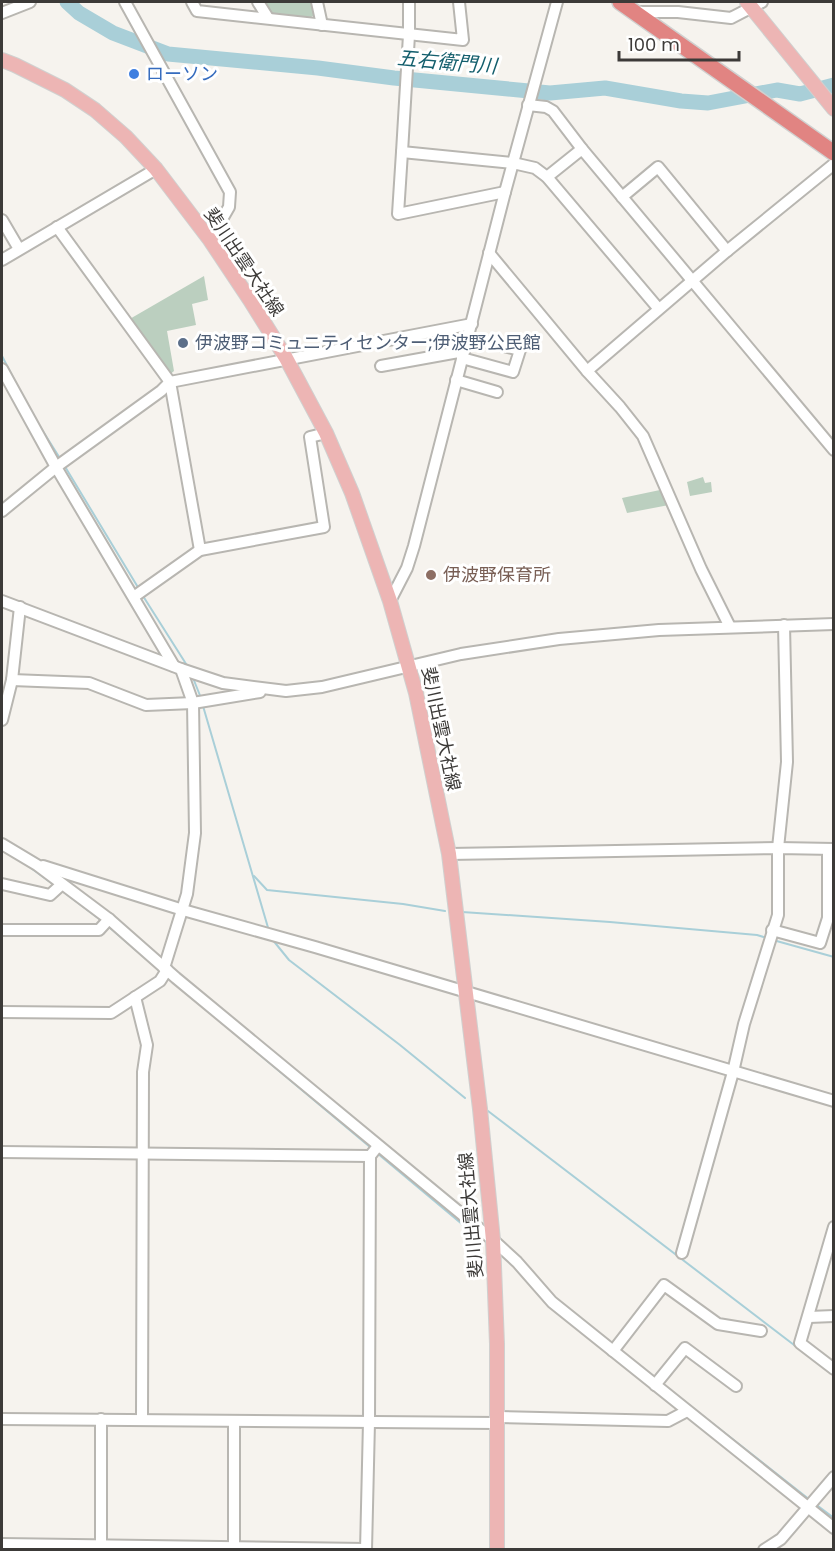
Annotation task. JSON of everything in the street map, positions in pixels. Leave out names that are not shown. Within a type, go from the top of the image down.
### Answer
[{"type":"highway","points":[[620,2],[834,153]]},
{"type":"main road","points":[[754,4],[834,109]]},
{"type":"main road","name":"斐川出雲大社線","points":[[2,60],[64,90],[95,110],[126,137],[156,169],[210,240],[286,358],[326,433],[352,493],[390,601],[416,693],[449,854],[494,1240],[497,1344],[497,1550]]},
{"type":"street","points":[[2,13],[30,2]]},
{"type":"street","points":[[125,2],[230,192],[229,207],[210,240]]},
{"type":"street","points":[[192,2],[197,11],[463,40],[459,2]]},
{"type":"street","points":[[258,2],[268,18]]},
{"type":"street","points":[[317,2],[322,25]]},
{"type":"street","points":[[409,2],[398,214],[505,192]]},
{"type":"street","points":[[390,601],[407,568],[414,546],[533,85],[557,2]]},
{"type":"street","points":[[634,12],[678,12],[731,18],[754,4]]},
{"type":"street","points":[[529,104],[546,106],[553,111],[582,150],[834,450]]},
{"type":"street","points":[[547,177],[582,150]]},
{"type":"street","points":[[402,152],[513,163],[535,168],[547,177],[658,308]]},
{"type":"street","points":[[587,371],[727,250],[834,164]]},
{"type":"street","points":[[622,197],[658,167],[727,250]]},
{"type":"street","points":[[2,260],[156,169]]},
{"type":"street","points":[[2,220],[19,249]]},
{"type":"street","points":[[57,227],[170,382],[200,550]]},
{"type":"street","points":[[489,253],[643,436],[701,569],[730,627]]},
{"type":"street","points":[[2,511],[56,467],[161,391],[170,382],[472,324]]},
{"type":"street","points":[[381,366],[463,355],[513,372],[520,350],[468,337]]},
{"type":"street","points":[[2,369],[56,467],[178,668],[194,703],[195,833],[187,894],[166,969],[160,981],[111,1013],[2,1012]]},
{"type":"street","points":[[456,380],[497,392]]},
{"type":"street","points":[[135,596],[200,550],[324,527],[310,437],[326,433]]},
{"type":"street","points":[[2,601],[223,683],[286,691],[322,687],[461,654],[559,639],[659,630],[834,624]]},
{"type":"street","points":[[2,720],[13,676],[20,607]]},
{"type":"street","points":[[682,1253],[733,1072],[744,1024],[778,915],[778,848],[787,762],[784,625]]},
{"type":"street","points":[[2,671],[13,676],[89,683],[146,705],[194,703],[272,690]]},
{"type":"street","points":[[2,844],[37,865],[109,919],[378,1146],[494,1240],[518,1262],[552,1302],[834,1528]]},
{"type":"street","points":[[449,854],[831,849],[828,918],[820,944],[772,930]]},
{"type":"street","points":[[37,865],[834,1101]]},
{"type":"street","points":[[2,884],[50,895],[61,885]]},
{"type":"street","points":[[2,930],[99,930],[109,919]]},
{"type":"street","points":[[135,998],[147,1045],[143,1072],[142,1419]]},
{"type":"street","points":[[2,1544],[366,1549],[370,1156],[378,1146]]},
{"type":"street","points":[[2,1152],[370,1156]]},
{"type":"street","points":[[834,1227],[800,1343],[834,1369]]},
{"type":"street","points":[[613,1351],[664,1285],[718,1324],[761,1331]]},
{"type":"street","points":[[809,1317],[834,1316]]},
{"type":"street","points":[[655,1385],[685,1348],[736,1386]]},
{"type":"street","points":[[2,1419],[369,1422],[668,1421],[687,1411]]},
{"type":"street","points":[[101,1419],[101,1547]]},
{"type":"street","points":[[234,1421],[234,1548]]},
{"type":"street","points":[[764,1550],[781,1539],[834,1477]]},
{"type":"green space","points":[[264,2],[312,2],[315,15],[311,17],[271,15]]},
{"type":"green space","points":[[204,276],[208,300],[192,304],[196,325],[167,331],[174,371],[168,376],[128,320]]},
{"type":"green space","points":[[703,477],[705,483],[711,482],[712,492],[690,496],[687,482]]},
{"type":"green space","points":[[660,490],[669,505],[627,513],[622,498]]},
{"type":"waterway","name":"五右衛門川","points":[[67,2],[79,13],[113,33],[168,54],[550,93],[605,88],[681,101],[708,103],[777,90],[800,94],[834,85]]},
{"type":"waterway","points":[[2,356],[20,391]]},
{"type":"waterway","points":[[39,425],[61,460]]},
{"type":"waterway","points":[[64,465],[139,589]]},
{"type":"waterway","points":[[143,596],[188,667]]},
{"type":"waterway","points":[[193,678],[201,698]]},
{"type":"waterway","points":[[203,706],[269,931]]},
{"type":"waterway","points":[[27,865],[54,885]]},
{"type":"waterway","points":[[254,876],[267,890],[403,904],[445,911]]},
{"type":"waterway","points":[[61,890],[102,921]]},
{"type":"waterway","points":[[462,912],[610,922],[757,935],[767,938]]},
{"type":"waterway","points":[[109,927],[159,970]]},
{"type":"waterway","points":[[272,939],[289,960],[465,1098]]},
{"type":"waterway","points":[[773,940],[834,957]]},
{"type":"waterway","points":[[216,1018],[370,1147]]},
{"type":"waterway","points":[[488,1111],[798,1348]]},
{"type":"waterway","points":[[377,1153],[481,1240]]},
{"type":"waterway","points":[[633,1360],[657,1379]]},
{"type":"waterway","points":[[661,1383],[810,1500]]},
{"type":"waterway","points":[[814,1503],[834,1518]]},
{"type":"waterway","points":[[2,1549],[13,1550]]},
{"type":"place","name":"ローソン","points":[[134,74]]},
{"type":"place","name":"伊波野コミュニティセンター;伊波野公民館","points":[[183,343]]},
{"type":"place","name":"伊波野保育所","points":[[431,575]]}]
